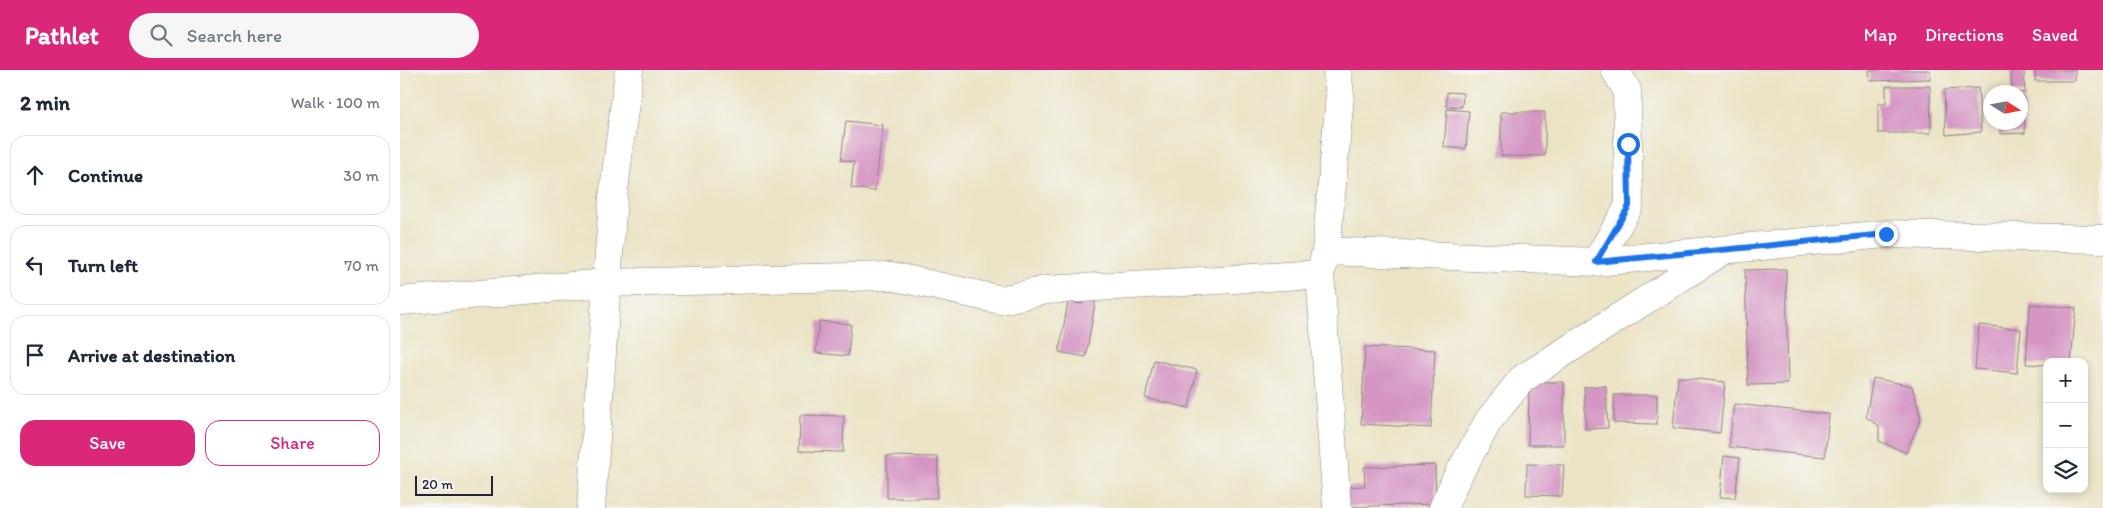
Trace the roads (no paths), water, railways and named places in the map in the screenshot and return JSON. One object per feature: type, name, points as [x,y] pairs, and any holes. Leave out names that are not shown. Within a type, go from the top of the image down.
[{"type":"street","points":[[591,508],[613,198],[630,70]]},
{"type":"street","points":[[1337,70],[1340,95],[1323,262],[1337,508]]},
{"type":"street","points":[[1596,262],[1629,206],[1627,90],[1615,70]]},
{"type":"street","points":[[400,301],[606,283],[891,276],[1000,300],[1046,290],[1323,262],[1596,262],[1886,234],[2103,240]]},
{"type":"street","points":[[1443,508],[1456,479],[1489,420],[1522,378],[1726,249]]}]
